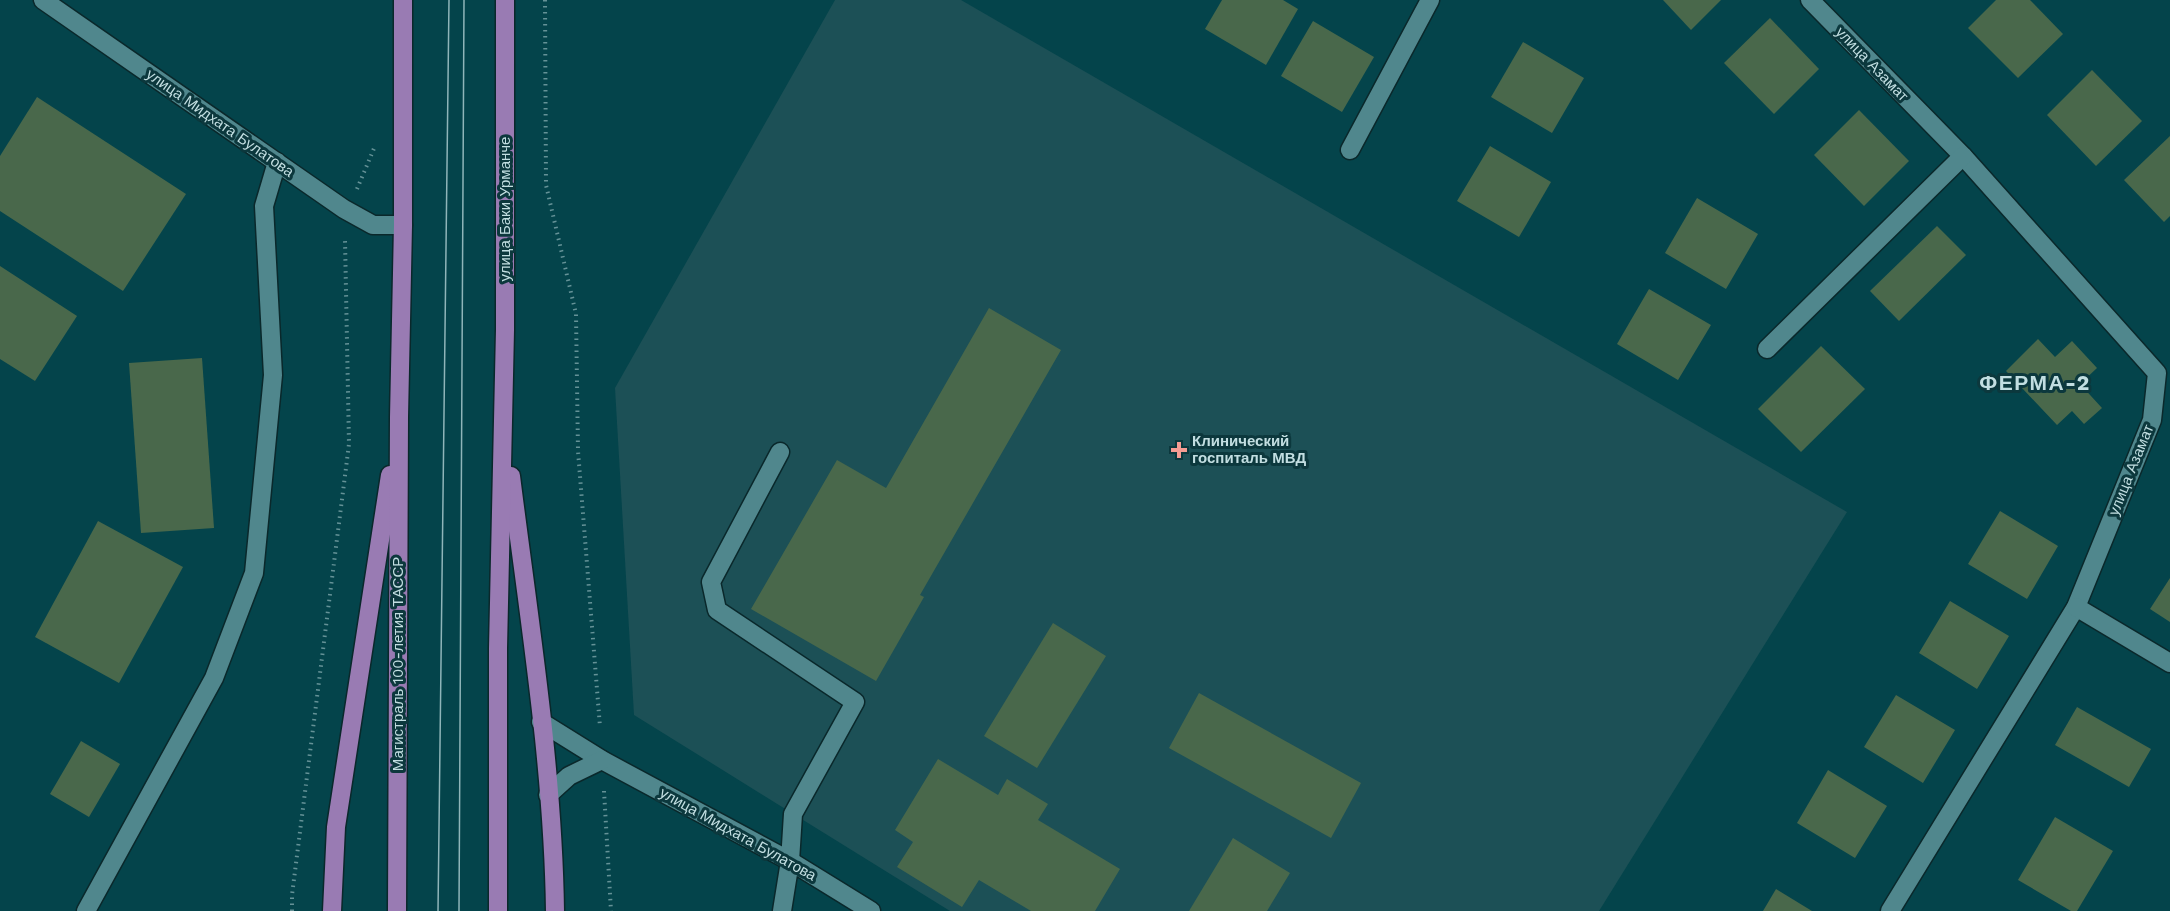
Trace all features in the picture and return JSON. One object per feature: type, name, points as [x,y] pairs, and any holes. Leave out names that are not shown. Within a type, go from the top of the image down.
[{"type":"main road","points":[[332,911],[336,827],[399,417],[404,225],[403,0]]},
{"type":"main road","name":"улица Баки Урманче","points":[[504,418],[505,0]]},
{"type":"main road","name":"Магистраль 100-летия ТАССР","points":[[397,911],[399,417]]},
{"type":"main road","points":[[504,418],[541,722],[554,857],[555,911]]},
{"type":"main road","points":[[498,911],[498,648],[504,418]]},
{"type":"street","name":"улица Мидхата Булатова","points":[[43,0],[344,209],[373,225],[404,225]]},
{"type":"street","points":[[1350,150],[1430,0]]},
{"type":"street","name":"улица Азамат","points":[[1810,0],[1963,156],[2163,373],[2152,420],[2076,607],[1890,911]]},
{"type":"street","points":[[1767,349],[1963,156]]},
{"type":"street","points":[[86,911],[214,678],[254,573],[273,375],[264,206],[277,162]]},
{"type":"street","points":[[780,452],[711,582],[717,610],[855,702],[794,814],[790,861],[782,911]]},
{"type":"street","points":[[2076,607],[2170,663]]},
{"type":"street","name":"улица Мидхата Булатова","points":[[541,722],[602,760],[790,861],[872,911]]},
{"type":"street","points":[[548,795],[569,776],[602,760]]},
{"type":"path","points":[[545,0],[546,185],[576,314],[578,451],[602,760],[611,911]]},
{"type":"path","points":[[292,911],[292,895],[349,444],[344,209],[362,182],[378,139]]},
{"type":"shaded area","name":"Клинический госпиталь МВД","points":[[835,0],[961,0],[1847,512],[1599,911],[950,911],[634,715],[615,388]]},
{"type":"building","points":[[1222,0],[1283,0],[1298,9],[1266,65],[1205,29]]},
{"type":"building","points":[[1663,0],[1721,0],[1691,30]]},
{"type":"building","points":[[1996,0],[2030,0],[2063,34],[2018,78],[1968,28]]},
{"type":"building","points":[[1770,18],[1819,69],[1774,114],[1724,63]]},
{"type":"building","points":[[1313,21],[1374,57],[1342,112],[1281,76]]},
{"type":"building","points":[[1523,42],[1584,78],[1552,133],[1491,97]]},
{"type":"building","points":[[2092,70],[2142,121],[2096,166],[2047,115]]},
{"type":"building","points":[[37,97],[186,194],[123,291],[0,211],[0,156]]},
{"type":"building","points":[[1859,110],[1909,161],[1864,206],[1814,155]]},
{"type":"building","points":[[2170,136],[2170,216],[2164,222],[2124,180]]},
{"type":"building","points":[[1490,146],[1551,182],[1519,237],[1457,201]]},
{"type":"building","points":[[1697,198],[1758,234],[1726,289],[1665,253]]},
{"type":"building","points":[[1937,226],[1966,255],[1899,321],[1870,291]]},
{"type":"building","points":[[0,266],[77,316],[35,381],[0,359]]},
{"type":"building","points":[[1649,289],[1711,325],[1678,380],[1617,344]]},
{"type":"building","points":[[989,308],[1061,350],[920,595],[924,597],[876,681],[751,609],[837,460],[886,488]]},
{"type":"building","points":[[2038,339],[2055,357],[2072,341],[2097,368],[2080,384],[2102,408],[2084,424],[2072,411],[2057,425],[2006,371]]},
{"type":"building","points":[[1821,346],[1865,389],[1801,452],[1758,409]]},
{"type":"building","points":[[202,358],[214,528],[141,533],[129,363]]},
{"type":"building","points":[[2000,511],[2058,546],[2027,599],[1968,564]]},
{"type":"building","points":[[98,521],[183,567],[119,683],[35,637]]},
{"type":"building","points":[[2170,578],[2170,622],[2150,609]]},
{"type":"building","points":[[1950,601],[2009,636],[1977,689],[1919,653]]},
{"type":"building","points":[[1053,623],[1106,656],[1037,768],[984,736]]},
{"type":"building","points":[[1199,693],[1361,783],[1331,838],[1169,748]]},
{"type":"building","points":[[1896,695],[1955,730],[1923,783],[1864,747]]},
{"type":"building","points":[[2077,707],[2151,749],[2129,787],[2055,745]]},
{"type":"building","points":[[81,741],[120,764],[89,817],[50,794]]},
{"type":"building","points":[[938,759],[998,795],[1007,779],[1048,804],[1038,820],[1120,869],[1095,911],[1031,911],[979,880],[962,907],[897,867],[913,842],[895,830]]},
{"type":"building","points":[[1828,770],[1887,806],[1855,858],[1797,823]]},
{"type":"building","points":[[2055,817],[2113,851],[2077,911],[2071,911],[2018,880]]},
{"type":"building","points":[[1233,838],[1290,873],[1267,911],[1189,911]]},
{"type":"building","points":[[1776,889],[1812,911],[1763,911]]},
{"type":"tram line","points":[[438,911],[449,0]]},
{"type":"tram line","points":[[459,911],[464,0]]},
{"type":"place","name":"Клинический госпиталь МВД","points":[[1179,450]]},
{"type":"district","name":"ФЕРМА-2","points":[[2035,383]]}]
